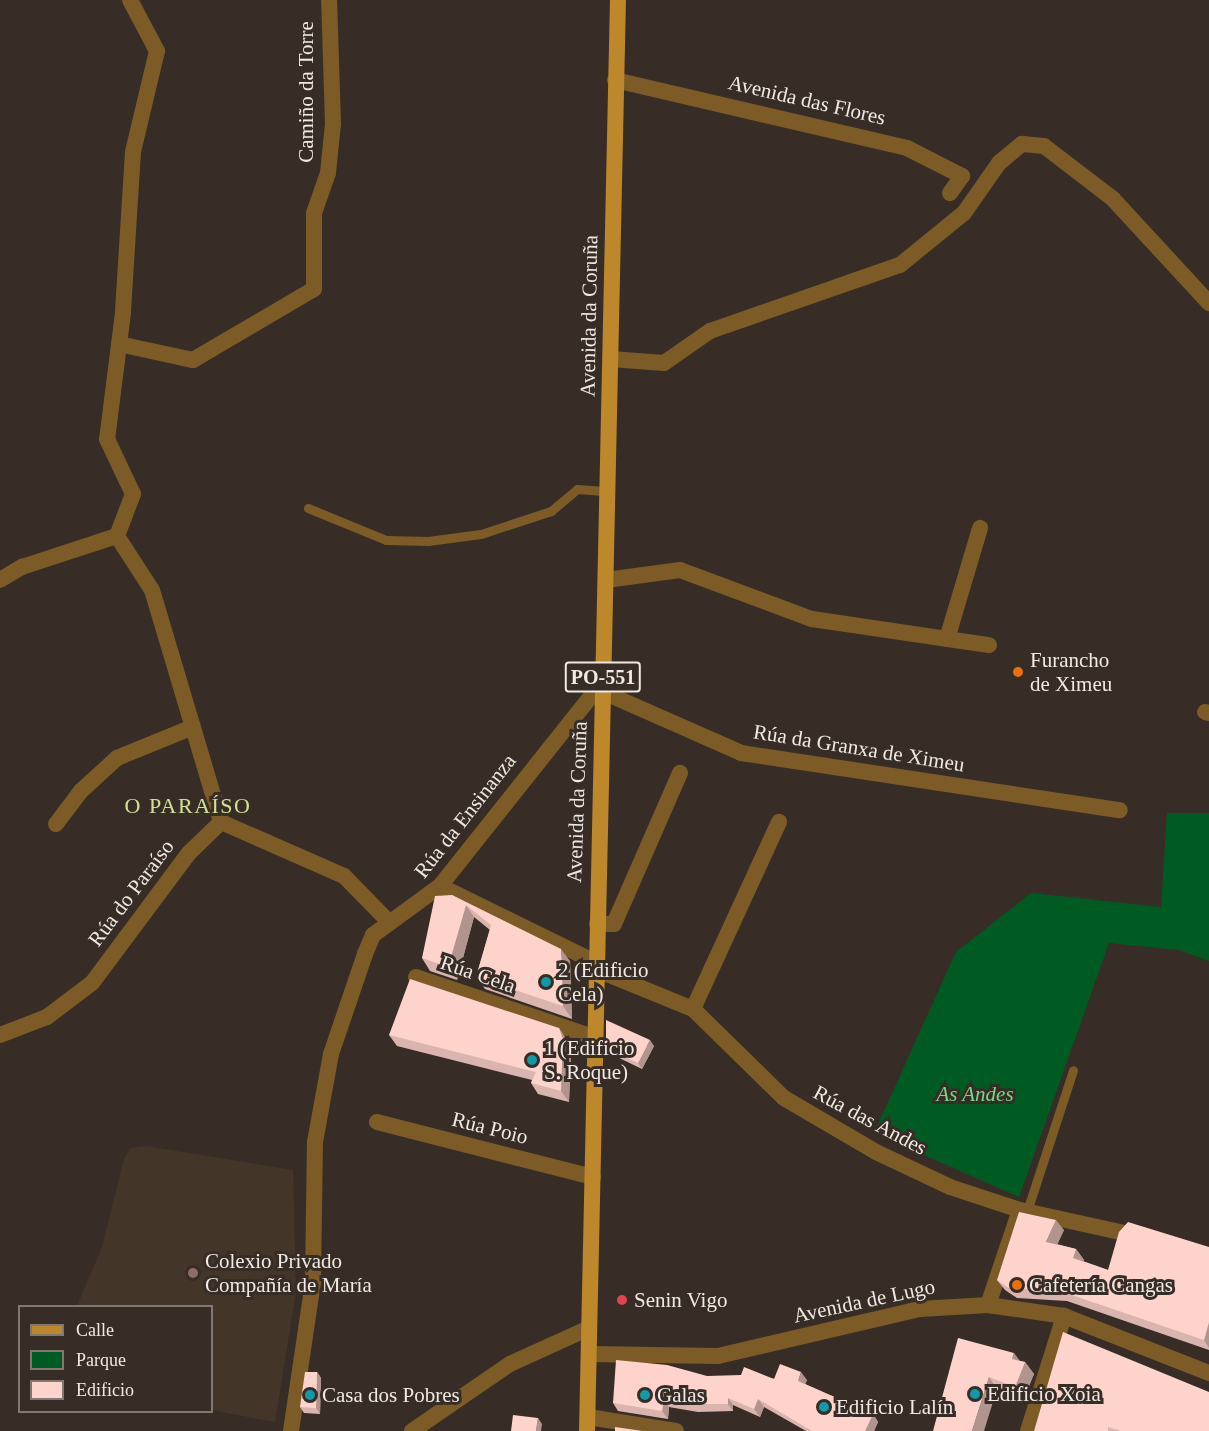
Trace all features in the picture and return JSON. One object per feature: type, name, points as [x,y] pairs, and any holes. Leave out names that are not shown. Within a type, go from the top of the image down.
[{"type":"main road","name":"Avenida da Coruña","points":[[589,1353],[595,966],[606,580],[618,0]]},
{"type":"main road","name":"PO-551","points":[[588,1424],[589,1353]]},
{"type":"street","points":[[117,536],[133,494],[107,439],[119,344],[132,152],[157,51],[130,0]]},
{"type":"street","name":"Camiño da Torre","points":[[119,344],[193,360],[314,289],[314,213],[328,173],[333,124],[329,0]]},
{"type":"street","name":"Avenida das Flores","points":[[615,80],[907,148],[962,176],[950,193]]},
{"type":"street","points":[[611,359],[664,363],[710,331],[900,265],[964,213],[999,164],[1022,144],[1044,146],[1113,199],[1206,291]]},
{"type":"street","points":[[947,639],[980,528]]},
{"type":"street","points":[[0,580],[22,567],[117,536]]},
{"type":"street","points":[[117,536],[152,590],[221,822],[344,876],[388,922]]},
{"type":"street","points":[[606,580],[680,570],[812,619],[989,645]]},
{"type":"street","name":"Rúa da Granxa de Ximeu","points":[[603,687],[741,753],[1120,810]]},
{"type":"street","name":"Rúa da Ensinanza","points":[[291,1431],[313,1282],[315,1142],[331,1054],[369,945],[388,922],[441,886],[603,687]]},
{"type":"street","points":[[56,824],[81,791],[117,758],[193,727]]},
{"type":"street","points":[[597,924],[615,924],[680,773]]},
{"type":"street","name":"Rúa do Paraíso","points":[[0,1035],[47,1017],[92,983],[189,853],[221,822]]},
{"type":"street","points":[[693,1009],[779,822]]},
{"type":"street","name":"Rúa das Andes","points":[[441,886],[595,966],[693,1009],[784,1098],[828,1128],[950,1186],[1023,1210],[1125,1233]]},
{"type":"street","name":"Rúa Cela","points":[[416,977],[594,1037]]},
{"type":"street","name":"Rúa Poio","points":[[377,1122],[593,1177]]},
{"type":"street","points":[[988,1305],[1023,1210]]},
{"type":"street","name":"Avenida de Lugo","points":[[589,1353],[717,1356],[887,1316],[988,1305],[1064,1316],[1209,1373]]},
{"type":"street","points":[[1028,1431],[1064,1316]]},
{"type":"street","points":[[412,1431],[510,1364],[590,1328]]},
{"type":"street","points":[[588,1424],[676,1431]]},
{"type":"lane","points":[[309,508],[386,540],[428,542],[480,534],[551,510],[577,489],[608,490]]},
{"type":"lane","points":[[1023,1210],[1073,1070]]},
{"type":"shaded area","name":"Colexio Privado Compañía de María","points":[[146,1146],[293,1170],[296,1292],[275,1422],[213,1410],[213,1305],[77,1305],[102,1247],[124,1159],[130,1148]]},
{"type":"green space","name":"As Andes","points":[[1167,813],[1209,813],[1209,961],[1179,950],[1109,943],[1019,1197],[874,1133],[956,952],[1031,893],[1161,907]]},
{"type":"building","points":[[452,895],[561,949],[563,1006],[476,977],[491,925],[466,905],[448,967],[422,958],[435,896]]},
{"type":"building","points":[[410,979],[559,1028],[563,1039],[561,1091],[531,1083],[536,1072],[389,1035]]},
{"type":"building","points":[[606,1020],[650,1040],[638,1063],[606,1048]]},
{"type":"building","points":[[1019,1212],[1056,1220],[1046,1242],[1076,1249],[1073,1258],[1108,1270],[1119,1232],[1128,1222],[1209,1247],[1209,1322],[1204,1340],[1060,1291],[1009,1288],[997,1280]]},
{"type":"building","points":[[1063,1332],[1209,1392],[1209,1431],[1121,1431],[1108,1427],[1108,1431],[1034,1431]]},
{"type":"building","name":"Edificio Xoia","points":[[958,1338],[1014,1353],[1012,1359],[1025,1362],[1015,1387],[989,1377],[972,1431],[933,1431]]},
{"type":"building","points":[[616,1360],[667,1365],[707,1376],[741,1375],[744,1367],[774,1379],[780,1364],[801,1372],[798,1381],[873,1414],[865,1431],[812,1431],[758,1399],[754,1409],[728,1398],[728,1404],[692,1404],[664,1399],[662,1411],[613,1403]]},
{"type":"building","points":[[305,1372],[317,1372],[316,1408],[300,1407]]},
{"type":"building","points":[[513,1415],[538,1418],[536,1431],[511,1431]]},
{"type":"building","points":[[615,1427],[643,1431],[615,1431]]},
{"type":"place","name":"Furancho de Ximeu","points":[[1018,672]]},
{"type":"place","name":"2 (Edificio Cela)","points":[[546,982]]},
{"type":"place","name":"1 (Edificio S. Roque)","points":[[532,1060]]},
{"type":"place","name":"Colexio Privado Compañía de María","points":[[193,1273]]},
{"type":"place","name":"Cafetería Cangas","points":[[1017,1285]]},
{"type":"place","name":"Senin Vigo","points":[[622,1300]]},
{"type":"place","name":"Edificio Xoia","points":[[975,1394]]},
{"type":"place","name":"Casa dos Pobres","points":[[310,1395]]},
{"type":"place","name":"Galas","points":[[645,1395]]},
{"type":"place","name":"Edificio Lalín","points":[[824,1407]]},
{"type":"district","name":"O PARAÍSO","points":[[188,806]]}]
